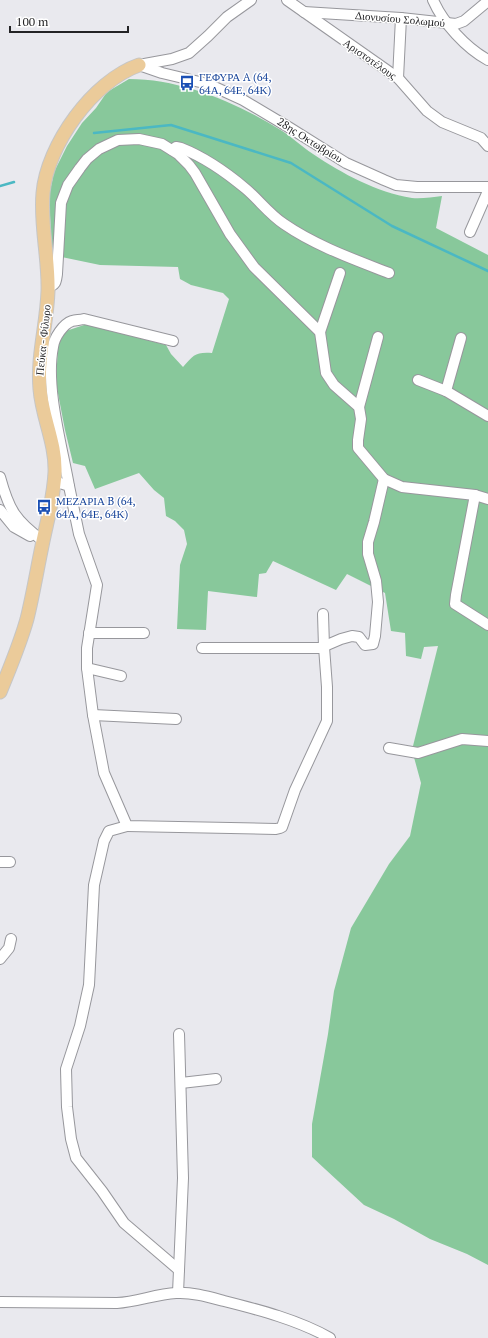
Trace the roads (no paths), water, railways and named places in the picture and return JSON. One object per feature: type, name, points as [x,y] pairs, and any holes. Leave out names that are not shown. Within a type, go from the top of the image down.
[{"type":"main road","name":"Πεύκα - Φίλυρο","points":[[0,692],[26,619],[52,498],[54,481],[52,445],[46,414],[42,407],[39,380],[48,286],[43,198],[44,184],[49,164],[63,136],[92,97],[113,78],[139,65]]},
{"type":"street","points":[[139,65],[172,59],[188,53],[227,17],[234,5],[251,0]]},
{"type":"street","name":"Αριστοτέλους","points":[[287,0],[398,78],[427,111],[442,122],[486,139]]},
{"type":"street","points":[[301,0],[304,12]]},
{"type":"street","points":[[433,0],[446,24],[474,52],[488,60]]},
{"type":"street","name":"Διονυσίου Σολωμού","points":[[304,12],[401,18],[456,24],[464,21],[488,1]]},
{"type":"street","points":[[398,78],[401,18]]},
{"type":"street","name":"28ης Οκτωβρίου","points":[[139,65],[162,73],[208,84],[243,100],[346,163],[396,185],[417,187],[488,187]]},
{"type":"street","points":[[48,286],[55,284],[57,274],[60,213],[62,199],[68,185],[87,159],[105,146],[118,140],[146,140],[162,144],[172,150],[189,165],[230,234],[254,267],[320,332]]},
{"type":"street","points":[[172,150],[181,148],[217,168],[245,188],[273,216],[305,237],[347,257],[389,272]]},
{"type":"street","points":[[470,232],[488,191]]},
{"type":"street","points":[[340,274],[320,332],[326,373],[334,385],[359,407]]},
{"type":"street","points":[[127,826],[104,773],[93,715],[87,668],[89,633],[97,585],[79,534],[69,486],[52,389],[53,346],[64,326],[71,321],[84,319],[173,341]]},
{"type":"street","points":[[378,337],[359,407],[361,419],[358,448],[384,479],[402,487],[475,495],[488,499]]},
{"type":"street","points":[[446,390],[461,338]]},
{"type":"street","points":[[418,380],[446,390],[488,416]]},
{"type":"street","points":[[0,477],[7,499],[14,514],[26,528],[43,541]]},
{"type":"street","points":[[202,648],[324,647],[341,639],[352,636],[358,637],[365,645],[372,645],[374,642],[378,602],[376,581],[368,554],[368,542],[384,479]]},
{"type":"street","points":[[54,481],[69,486]]},
{"type":"street","points":[[475,495],[455,604],[488,625]]},
{"type":"street","points":[[0,510],[14,527],[25,534],[43,541]]},
{"type":"street","points":[[179,1270],[124,1223],[99,1187],[76,1158],[71,1139],[67,1108],[66,1069],[80,1026],[89,985],[94,885],[104,841],[109,831],[127,826],[280,828],[283,824],[294,790],[327,721],[327,687],[323,614]]},
{"type":"street","points":[[89,633],[144,633]]},
{"type":"street","points":[[87,668],[121,676]]},
{"type":"street","points":[[93,715],[176,719]]},
{"type":"street","points":[[389,748],[418,753],[462,739],[488,741]]},
{"type":"street","points":[[0,959],[9,948],[11,939]]},
{"type":"street","points":[[178,1293],[183,1178],[179,1034]]},
{"type":"street","points":[[181,1083],[216,1079]]},
{"type":"street","points":[[0,1302],[116,1303],[178,1293],[200,1295],[264,1312],[307,1327],[330,1338]]},
{"type":"waterway","points":[[94,133],[171,125],[291,163],[392,226],[488,271]]},
{"type":"waterway","points":[[0,186],[14,182]]},
{"type":"place","name":"ΓΕΦΥΡΑ A (64, 64Α, 64Ε, 64Κ)","points":[[187,83]]},
{"type":"place","name":"ΜΕΖΑΡΙΑ B (64, 64Α, 64Ε, 64Κ)","points":[[44,507]]}]
